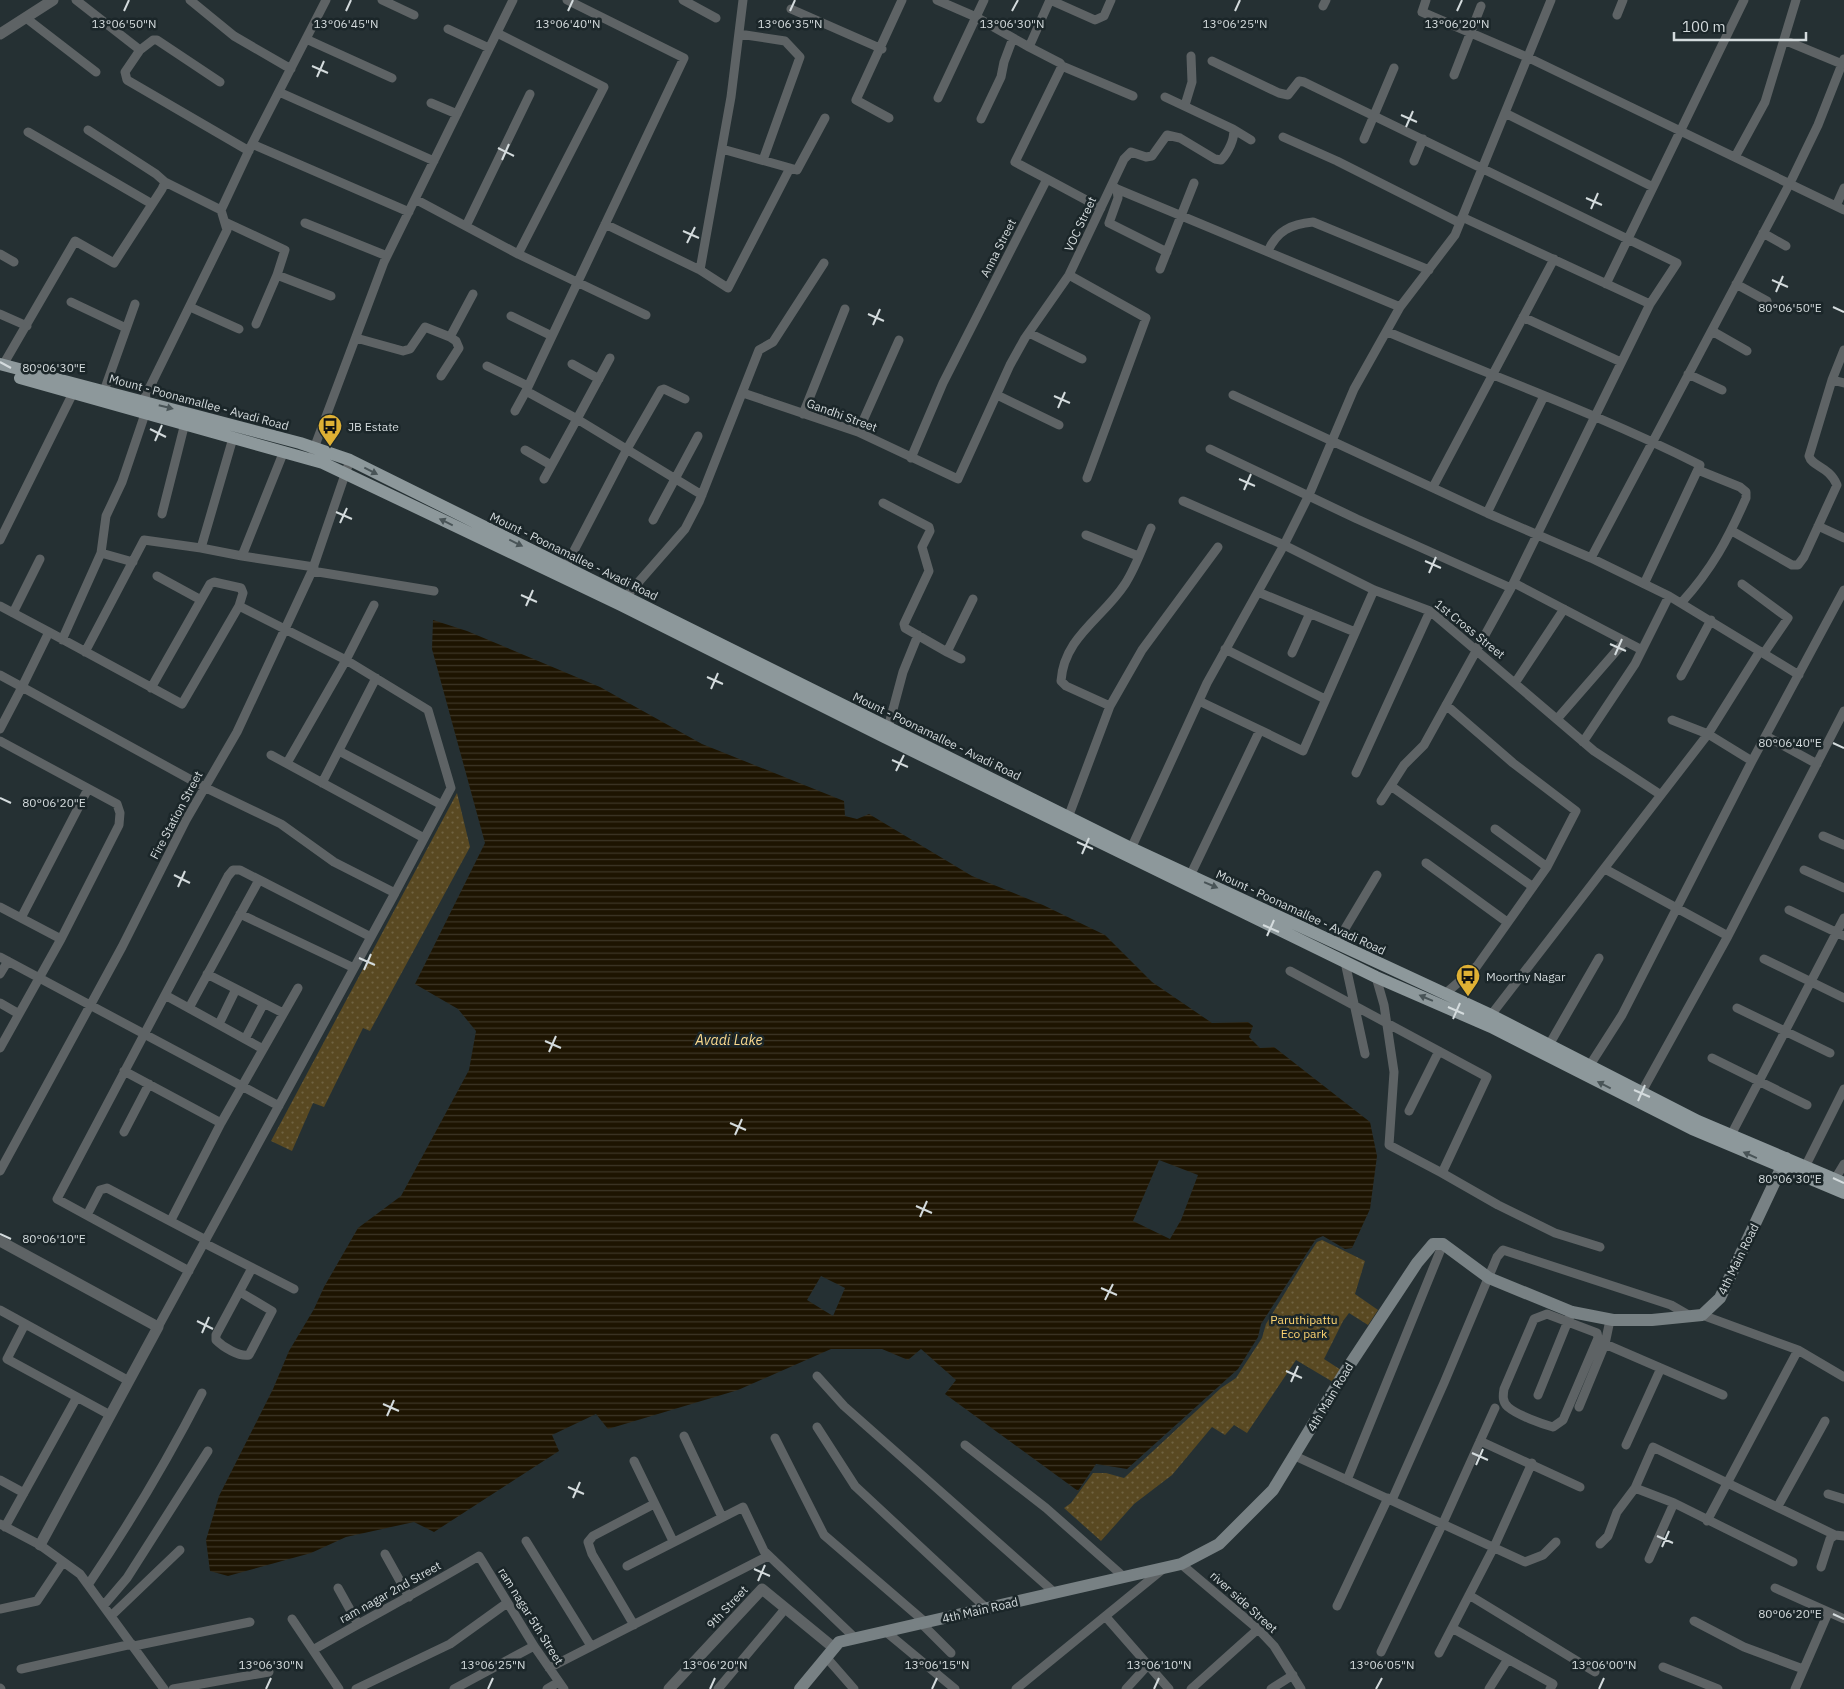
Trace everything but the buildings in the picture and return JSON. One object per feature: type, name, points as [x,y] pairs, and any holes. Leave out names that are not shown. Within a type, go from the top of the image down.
[{"type":"main road","name":"Mount - Poonamallee - Avadi Road","points":[[1,367],[104,391],[185,424],[233,438],[284,451],[313,453],[345,474],[622,601],[1069,815],[1129,852],[1190,876],[1337,942],[1491,1015],[1590,1066],[1692,1129],[1783,1163],[1805,1167],[1839,1181]]},
{"type":"main road","name":"Mount - Poonamallee - Avadi Road","points":[[1,367],[73,393],[144,408],[313,453],[350,460],[565,568],[622,601],[1129,852],[1376,977],[1491,1027],[1640,1097],[1731,1135],[1844,1193]]},
{"type":"main road","name":"4th Main Road","points":[[1696,1316],[1720,1298],[1783,1163]]},
{"type":"main road","name":"4th Main Road","points":[[800,1689],[839,1642],[1181,1564],[1219,1544],[1273,1490],[1343,1375],[1417,1263],[1433,1244],[1443,1244]]},
{"type":"main road","points":[[1443,1244],[1488,1278],[1570,1316],[1610,1320],[1652,1320],[1696,1316]]},
{"type":"street","points":[[0,34],[53,0]]},
{"type":"street","points":[[76,0],[140,50]]},
{"type":"street","points":[[190,0],[234,36],[291,68]]},
{"type":"street","points":[[62,640],[101,553],[106,516],[122,482],[144,408],[227,230],[221,210],[326,0]]},
{"type":"street","points":[[382,0],[414,15]]},
{"type":"street","points":[[313,453],[387,256],[513,0]]},
{"type":"street","points":[[515,411],[684,58],[567,0]]},
{"type":"street","points":[[683,0],[716,18]]},
{"type":"street","points":[[700,270],[722,149],[743,0]]},
{"type":"street","points":[[889,118],[856,100],[882,49],[902,0]]},
{"type":"street","points":[[937,0],[976,17],[1060,63],[1062,66],[1133,96]]},
{"type":"street","points":[[938,98],[984,0]]},
{"type":"street","points":[[1029,47],[1050,0],[1095,20],[1104,16],[1112,0]]},
{"type":"street","points":[[1426,0],[1422,12],[1471,31],[1840,208],[1844,188]]},
{"type":"street","points":[[1129,852],[1225,649],[1284,545],[1309,495],[1354,390],[1388,332],[1400,307],[1455,235],[1551,0]]},
{"type":"street","points":[[1617,14],[1623,0]]},
{"type":"street","points":[[1606,284],[1744,0]]},
{"type":"street","points":[[1735,157],[1765,102],[1796,0]]},
{"type":"street","points":[[1454,75],[1481,6]]},
{"type":"street","points":[[791,9],[882,49]]},
{"type":"street","points":[[26,18],[96,72]]},
{"type":"street","points":[[448,29],[489,48]]},
{"type":"street","points":[[497,33],[604,87],[518,254]]},
{"type":"street","points":[[739,34],[785,41],[800,57],[763,160]]},
{"type":"street","points":[[981,119],[1001,77],[1004,62],[1013,38]]},
{"type":"street","points":[[306,39],[392,78]]},
{"type":"street","points":[[220,82],[157,40],[153,40],[140,50],[125,72],[127,80],[251,148],[409,212]]},
{"type":"street","points":[[1591,558],[1790,183],[1818,125],[1843,62],[1784,40]]},
{"type":"street","points":[[1185,105],[1192,82],[1191,56]]},
{"type":"street","points":[[1212,61],[1279,93],[1288,94],[1299,81],[1304,82],[1677,263],[1650,304],[1513,586],[1424,745],[1404,765],[1382,801]]},
{"type":"street","points":[[1062,66],[1015,162],[1101,208]]},
{"type":"street","points":[[1364,139],[1394,68]]},
{"type":"street","points":[[279,92],[434,161]]},
{"type":"street","points":[[466,226],[530,94]]},
{"type":"street","points":[[1165,96],[1234,129],[1251,140]]},
{"type":"street","points":[[431,103],[457,114]]},
{"type":"street","points":[[1505,113],[1653,187]]},
{"type":"street","points":[[722,149],[797,170],[826,118]]},
{"type":"street","name":"VOC Street","points":[[958,480],[997,395],[1028,334],[1069,275],[1101,208],[1115,187],[1124,159],[1131,152],[1146,157],[1152,156],[1167,135],[1180,138],[1215,159],[1221,160],[1225,156],[1235,134],[1234,129]]},
{"type":"street","points":[[88,130],[156,174],[165,182],[221,210]]},
{"type":"street","points":[[28,132],[152,204]]},
{"type":"street","points":[[1283,136],[1461,220],[1554,259],[1650,304]]},
{"type":"street","points":[[1414,161],[1423,139]]},
{"type":"street","points":[[605,224],[700,270],[728,288],[790,168]]},
{"type":"street","name":"Anna Street","points":[[911,458],[943,382],[1047,179]]},
{"type":"street","points":[[1,367],[8,352],[27,326],[75,242],[114,263],[165,182]]},
{"type":"street","points":[[1160,269],[1194,183]]},
{"type":"street","points":[[1115,187],[1400,307]]},
{"type":"street","points":[[1115,187],[1118,198],[1109,223],[1167,252]]},
{"type":"street","points":[[415,199],[518,254],[646,315]]},
{"type":"street","points":[[224,222],[284,248],[286,252],[256,324]]},
{"type":"street","points":[[1268,251],[1278,234],[1293,225],[1313,222],[1429,270]]},
{"type":"street","points":[[305,224],[387,256]]},
{"type":"street","points":[[1763,234],[1786,246]]},
{"type":"street","points":[[0,254],[14,262]]},
{"type":"street","points":[[1433,487],[1554,259]]},
{"type":"street","points":[[622,601],[685,529],[702,495],[759,350],[774,342],[824,263]]},
{"type":"street","points":[[277,275],[331,296]]},
{"type":"street","points":[[1069,275],[1146,318],[1087,478]]},
{"type":"street","points":[[1736,284],[1767,301]]},
{"type":"street","points":[[450,337],[473,294]]},
{"type":"street","points":[[71,302],[126,328]]},
{"type":"street","points":[[104,391],[135,304]]},
{"type":"street","points":[[190,307],[239,329]]},
{"type":"street","points":[[803,414],[845,309]]},
{"type":"street","points":[[0,314],[27,326]]},
{"type":"street","points":[[511,316],[552,336]]},
{"type":"street","points":[[1523,317],[1621,362]]},
{"type":"street","points":[[356,338],[403,351],[410,349],[425,327],[450,337],[456,341],[458,348],[441,376]]},
{"type":"street","points":[[1712,330],[1747,351]]},
{"type":"street","points":[[1388,332],[1492,376],[1595,416],[1653,441],[1700,465],[1644,584]]},
{"type":"street","points":[[1028,334],[1082,359]]},
{"type":"street","points":[[858,432],[899,340]]},
{"type":"street","points":[[1732,531],[1792,566],[1798,565],[1804,557],[1837,485],[1832,474],[1812,463],[1808,456],[1832,380],[1844,350]]},
{"type":"street","points":[[544,479],[610,358]]},
{"type":"street","points":[[572,364],[599,379]]},
{"type":"street","points":[[487,366],[527,388],[702,495]]},
{"type":"street","points":[[1688,374],[1722,390]]},
{"type":"street","points":[[1832,380],[1844,383]]},
{"type":"street","points":[[565,568],[626,449],[662,389],[685,399]]},
{"type":"street","points":[[0,540],[73,393]]},
{"type":"street","name":"Gandhi Street","points":[[743,393],[858,432],[958,480]]},
{"type":"street","points":[[1233,394],[1591,558],[1682,602],[1799,675]]},
{"type":"street","points":[[997,395],[1060,425]]},
{"type":"street","points":[[1487,512],[1544,396]]},
{"type":"street","points":[[162,514],[185,424]]},
{"type":"street","points":[[653,520],[698,436]]},
{"type":"street","points":[[201,548],[233,438]]},
{"type":"street","points":[[1210,449],[1357,519],[1564,609],[1642,650]]},
{"type":"street","points":[[525,450],[551,465]]},
{"type":"street","points":[[242,556],[284,451]]},
{"type":"street","name":"Fire Station Street","points":[[0,1171],[90,1006],[204,787],[237,732],[313,569],[350,460]]},
{"type":"street","points":[[1682,602],[1705,576],[1732,531],[1746,492],[1740,487],[1698,470]]},
{"type":"street","name":"1st Cross Street","points":[[1183,501],[1284,545],[1374,590],[1430,611],[1594,751],[1661,794]]},
{"type":"street","points":[[883,504],[929,527],[930,531],[922,547],[929,571],[904,624],[905,628],[961,659]]},
{"type":"street","points":[[1818,526],[1844,538]]},
{"type":"street","points":[[1110,706],[1066,686],[1061,681],[1062,669],[1072,645],[1124,584],[1151,528]]},
{"type":"street","points":[[1086,535],[1138,556]]},
{"type":"street","points":[[85,652],[144,540],[201,548],[434,591]]},
{"type":"street","points":[[1069,815],[1110,706],[1142,650],[1218,547]]},
{"type":"street","points":[[101,553],[133,562]]},
{"type":"street","points":[[13,613],[40,558]]},
{"type":"street","points":[[157,576],[202,600]]},
{"type":"street","points":[[0,606],[151,688],[184,703],[238,606],[243,593],[241,588],[214,582],[210,584],[151,688]]},
{"type":"street","points":[[1491,1015],[1708,734],[1762,652],[1788,618],[1742,584]]},
{"type":"street","points":[[1199,701],[1303,751],[1374,590]]},
{"type":"street","points":[[1590,1066],[1622,1015],[1752,761],[1844,590]]},
{"type":"street","points":[[1258,592],[1355,632]]},
{"type":"street","points":[[1583,742],[1642,650],[1669,596]]},
{"type":"street","points":[[947,652],[973,599]]},
{"type":"street","points":[[287,764],[346,660],[374,604]]},
{"type":"street","points":[[40,1545],[451,788],[428,710],[346,660],[238,606]]},
{"type":"street","points":[[1515,683],[1564,609]]},
{"type":"street","points":[[1356,773],[1430,611]]},
{"type":"street","points":[[1292,652],[1310,613]]},
{"type":"street","points":[[1681,676],[1711,620]]},
{"type":"street","points":[[0,729],[49,632]]},
{"type":"street","points":[[888,728],[903,672],[918,635]]},
{"type":"street","points":[[1557,719],[1625,641]]},
{"type":"street","points":[[1225,649],[1325,700]]},
{"type":"street","points":[[0,675],[204,787],[281,824],[334,862],[395,892]]},
{"type":"street","points":[[322,783],[376,678]]},
{"type":"street","points":[[1445,994],[1477,966],[1547,867],[1576,811],[1513,763],[1446,705]]},
{"type":"street","points":[[1640,1097],[1728,936],[1843,716]]},
{"type":"street","points":[[1672,720],[1708,734],[1752,761]]},
{"type":"street","points":[[1190,876],[1260,730]]},
{"type":"street","points":[[1766,736],[1817,764]]},
{"type":"street","points":[[0,741],[117,804],[120,813],[119,824],[61,939],[0,1048]]},
{"type":"street","points":[[338,751],[442,805]]},
{"type":"street","points":[[271,755],[424,838]]},
{"type":"street","points":[[1391,786],[1532,887]]},
{"type":"street","points":[[21,918],[88,789]]},
{"type":"street","points":[[1495,829],[1547,867]]},
{"type":"street","points":[[1824,836],[1844,845]]},
{"type":"street","points":[[1426,863],[1507,922]]},
{"type":"street","points":[[1605,869],[1728,936]]},
{"type":"street","points":[[189,1271],[57,1199],[228,876],[233,870],[240,870],[371,937]]},
{"type":"street","points":[[1804,870],[1844,888]]},
{"type":"street","points":[[1337,942],[1377,875]]},
{"type":"street","points":[[189,1008],[259,880]]},
{"type":"street","points":[[0,908],[61,939]]},
{"type":"street","points":[[1789,910],[1840,935]]},
{"type":"street","points":[[240,914],[354,968]]},
{"type":"street","points":[[1731,1135],[1811,982],[1840,935],[1844,918]]},
{"type":"street","points":[[1549,1045],[1599,958]]},
{"type":"street","points":[[0,974],[4,959],[279,1106]]},
{"type":"street","points":[[1764,959],[1844,998]]},
{"type":"street","points":[[1346,962],[1365,1054]]},
{"type":"street","points":[[1290,971],[1487,1077],[1442,1173]]},
{"type":"street","points":[[207,974],[284,1013]]},
{"type":"street","points":[[1376,977],[1394,1072],[1389,1145],[1498,1205],[1555,1233],[1600,1247]]},
{"type":"street","points":[[171,1220],[221,1123],[298,988]]},
{"type":"street","points":[[219,1024],[236,989]]},
{"type":"street","points":[[165,995],[263,1049]]},
{"type":"street","points":[[245,1039],[264,1003]]},
{"type":"street","points":[[0,1004],[19,1014]]},
{"type":"street","points":[[1738,1008],[1830,1053]]},
{"type":"street","points":[[1409,1111],[1439,1051]]},
{"type":"street","points":[[1712,1058],[1807,1105]]},
{"type":"street","points":[[124,1071],[221,1123]]},
{"type":"street","points":[[124,1132],[149,1084]]},
{"type":"street","points":[[1805,1167],[1844,1089]]},
{"type":"street","points":[[1839,1181],[1844,1164]]},
{"type":"street","points":[[87,1215],[100,1190],[107,1188],[171,1220],[252,1268],[294,1289]]},
{"type":"street","points":[[0,1242],[158,1327]]},
{"type":"street","points":[[1347,1480],[1443,1244]]},
{"type":"street","points":[[1337,1606],[1390,1499],[1497,1257],[1506,1249],[1798,1350],[1844,1378]]},
{"type":"street","points":[[240,1292],[272,1311],[249,1355],[244,1356],[216,1340],[216,1335],[252,1268]]},
{"type":"street","points":[[0,1310],[129,1381]]},
{"type":"street","points":[[1548,1314],[1570,1316],[1597,1333],[1598,1338],[1563,1420],[1553,1427],[1544,1425],[1508,1407],[1503,1399],[1504,1388],[1534,1319],[1548,1314]]},
{"type":"street","points":[[1538,1395],[1570,1316]]},
{"type":"street","points":[[1579,1407],[1605,1344],[1610,1320]]},
{"type":"street","points":[[25,1324],[7,1359],[110,1415]]},
{"type":"street","points":[[1605,1344],[1723,1395]]},
{"type":"street","points":[[1707,1521],[1798,1350]]},
{"type":"street","points":[[1626,1445],[1661,1368]]},
{"type":"street","points":[[817,1376],[844,1406],[1055,1592]]},
{"type":"street","points":[[88,1585],[120,1537],[175,1446],[202,1393]]},
{"type":"street","points":[[77,1397],[24,1494],[2,1525],[40,1545],[80,1574],[164,1689]]},
{"type":"street","points":[[1382,1652],[1495,1408]]},
{"type":"street","points":[[1778,1506],[1825,1421]]},
{"type":"street","points":[[817,1427],[855,1486],[986,1608]]},
{"type":"street","points":[[684,1436],[722,1517]]},
{"type":"street","points":[[775,1438],[824,1534],[923,1623],[950,1652]]},
{"type":"street","points":[[1480,1441],[1580,1487]]},
{"type":"street","points":[[965,1445],[1046,1508],[1124,1577]]},
{"type":"street","points":[[1600,1544],[1608,1536],[1617,1512],[1635,1488],[1653,1447],[1839,1536]]},
{"type":"street","points":[[104,1605],[127,1578],[208,1452]]},
{"type":"street","points":[[1295,1456],[1525,1562],[1543,1555],[1556,1542]]},
{"type":"street","points":[[634,1461],[673,1541]]},
{"type":"street","points":[[1439,1653],[1494,1547],[1532,1464]]},
{"type":"street","points":[[0,1480],[24,1494]]},
{"type":"street","points":[[1635,1488],[1674,1503],[1793,1562]]},
{"type":"street","points":[[1828,1494],[1844,1499]]},
{"type":"street","points":[[1649,1559],[1674,1503]]},
{"type":"street","points":[[634,1625],[592,1554],[588,1542],[593,1536],[654,1504]]},
{"type":"street","points":[[628,1566],[673,1541],[743,1507],[768,1556],[855,1638]]},
{"type":"street","points":[[1821,1567],[1830,1539],[1839,1536]]},
{"type":"street","points":[[526,1540],[591,1646]]},
{"type":"street","points":[[111,1616],[180,1550]]},
{"type":"street","points":[[385,1554],[409,1597]]},
{"type":"street","name":"ram nagar 2nd Street","points":[[313,1650],[479,1556]]},
{"type":"street","name":"ram nagar 5th Street","points":[[479,1556],[534,1646],[561,1685]]},
{"type":"street","points":[[549,1668],[768,1556]]},
{"type":"street","points":[[0,1609],[38,1601],[63,1562]]},
{"type":"street","name":"river side Street","points":[[1181,1564],[1258,1629],[1274,1646],[1301,1689]]},
{"type":"street","points":[[1016,1689],[1165,1568]]},
{"type":"street","points":[[338,1588],[358,1624]]},
{"type":"street","points":[[1775,1588],[1844,1619]]},
{"type":"street","name":"9th Street","points":[[668,1689],[762,1589],[786,1609],[830,1653]]},
{"type":"street","points":[[1469,1595],[1595,1672]]},
{"type":"street","points":[[356,1689],[450,1644],[507,1603]]},
{"type":"street","points":[[718,1689],[786,1609]]},
{"type":"street","points":[[1795,1689],[1828,1613]]},
{"type":"street","points":[[1106,1616],[1169,1689]]},
{"type":"street","points":[[292,1619],[339,1689]]},
{"type":"street","points":[[21,1669],[250,1622]]},
{"type":"street","points":[[1694,1622],[1744,1646],[1804,1669]]},
{"type":"street","points":[[1452,1628],[1552,1684],[1550,1689]]},
{"type":"street","points":[[1191,1689],[1258,1629]]},
{"type":"street","points":[[885,1631],[953,1688]]},
{"type":"street","points":[[454,1689],[534,1646]]},
{"type":"street","points":[[830,1653],[854,1689]]},
{"type":"street","points":[[1489,1689],[1508,1659]]},
{"type":"street","points":[[1126,1689],[1148,1665]]},
{"type":"street","points":[[1663,1667],[1718,1689]]},
{"type":"street","points":[[174,1689],[270,1672]]},
{"type":"street","points":[[1271,1689],[1293,1675]]},
{"type":"street","points":[[546,1689],[561,1685]]},
{"type":"green space","points":[[457,793],[470,847],[370,1031],[363,1028],[324,1107],[313,1103],[292,1151],[271,1141]]},
{"type":"green space","name":"Paruthipattu Eco park","points":[[1322,1240],[1365,1261],[1355,1294],[1378,1310],[1368,1325],[1349,1313],[1343,1321],[1324,1359],[1341,1370],[1333,1382],[1296,1360],[1247,1433],[1234,1425],[1225,1435],[1212,1427],[1172,1475],[1134,1504],[1101,1541],[1064,1508],[1071,1503],[1093,1473],[1106,1473],[1124,1478],[1221,1388],[1236,1378],[1262,1338],[1266,1324],[1305,1260],[1317,1242]]},
{"type":"water","name":"Avadi Lake","points":[[433,620],[467,631],[600,687],[702,744],[844,801],[845,816],[857,819],[869,814],[972,876],[1043,905],[1105,935],[1152,982],[1212,1023],[1248,1022],[1253,1026],[1249,1037],[1260,1048],[1274,1047],[1370,1122],[1377,1156],[1370,1209],[1352,1248],[1345,1249],[1323,1236],[1316,1239],[1261,1324],[1258,1337],[1238,1369],[1127,1469],[1096,1464],[1078,1491],[945,1394],[956,1380],[921,1349],[908,1360],[882,1349],[831,1349],[738,1390],[608,1429],[596,1414],[552,1435],[559,1451],[434,1532],[414,1522],[346,1537],[311,1553],[228,1576],[210,1571],[206,1540],[219,1496],[273,1389],[289,1351],[358,1228],[401,1196],[469,1070],[476,1031],[458,1009],[415,984],[485,843],[432,649]],"holes":[[[1159,1160],[1198,1175],[1181,1220],[1170,1239],[1133,1221]],[[821,1276],[845,1288],[833,1316],[807,1300]]]},
{"type":"place","name":"JB Estate","points":[[330,447]]},
{"type":"place","name":"Moorthy Nagar","points":[[1468,997]]}]
